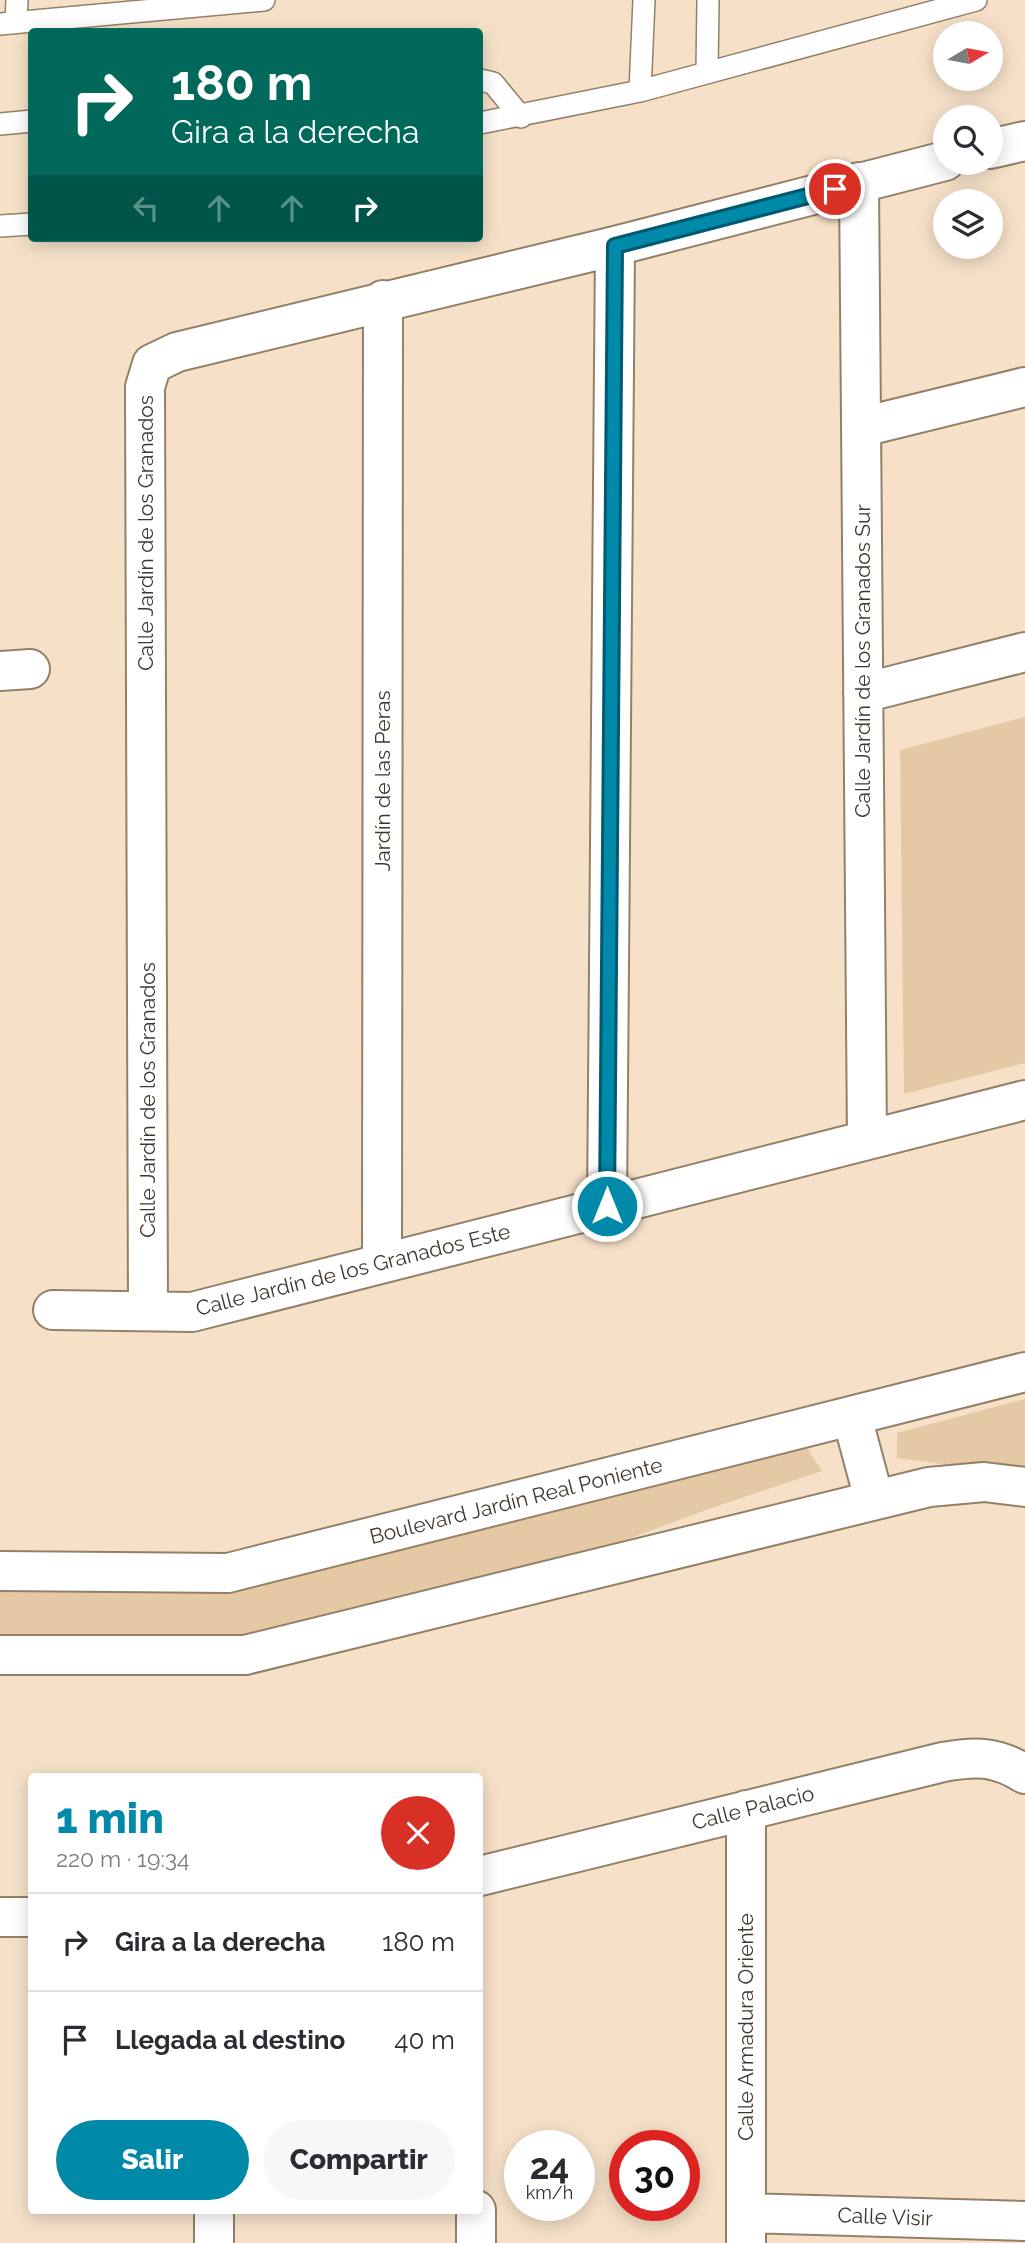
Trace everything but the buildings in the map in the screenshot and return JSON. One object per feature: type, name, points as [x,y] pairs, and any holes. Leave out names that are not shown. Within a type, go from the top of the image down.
[{"type":"street","points":[[1003,146],[1025,141]]},
{"type":"street","name":"Calle Jardín de los Granados","points":[[148,1311],[145,387],[152,364],[177,352],[615,246],[933,164]]},
{"type":"street","name":"Calle Jardín de los Granados Sur","points":[[859,182],[867,1140]]},
{"type":"street","points":[[607,1206],[615,246]]},
{"type":"street","name":"Jardín de las Peras","points":[[382,1263],[383,300]]},
{"type":"street","points":[[862,427],[1025,387]]},
{"type":"street","points":[[863,693],[1025,652]]},
{"type":"street","name":"Calle Jardín de los Granados Este","points":[[54,1310],[192,1312],[1025,1100]]},
{"type":"street","name":"Boulevard Jardín Real Poniente","points":[[0,1571],[228,1573],[1025,1373]]},
{"type":"street","points":[[852,1417],[874,1499]]},
{"type":"street","points":[[0,1655],[245,1655],[929,1487],[970,1483],[1025,1487]]},
{"type":"street","name":"Calle Palacio","points":[[483,1875],[943,1762],[976,1756],[1010,1765],[1025,1774]]},
{"type":"street","name":"Calle Armadura Oriente","points":[[746,1810],[746,2228]]},
{"type":"street","points":[[0,1917],[28,1917]]},
{"type":"street","points":[[214,2214],[214,2243]]},
{"type":"street","points":[[476,2214],[476,2243]]},
{"type":"street","name":"Calle Visir","points":[[746,2228],[1025,2221]]},
{"type":"lane","points":[[17,0],[8,23],[264,0]]},
{"type":"lane","points":[[640,91],[644,0]]},
{"type":"lane","points":[[707,72],[708,0]]},
{"type":"lane","points":[[483,123],[640,91],[976,0]]},
{"type":"lane","points":[[483,81],[493,83],[521,117]]},
{"type":"lane","points":[[0,124],[28,121]]},
{"type":"lane","points":[[0,226],[28,224]]},
{"type":"shaded area","points":[[1025,717],[1025,1063],[904,1094],[900,750]]},
{"type":"shaded area","points":[[1025,1399],[1025,1475],[897,1458],[897,1433]]},
{"type":"shaded area","points":[[804,1444],[822,1471],[599,1550],[246,1637],[0,1635],[0,1590],[239,1588]]},
{"type":"route","points":[[607,1206],[615,246],[835,189]]}]
